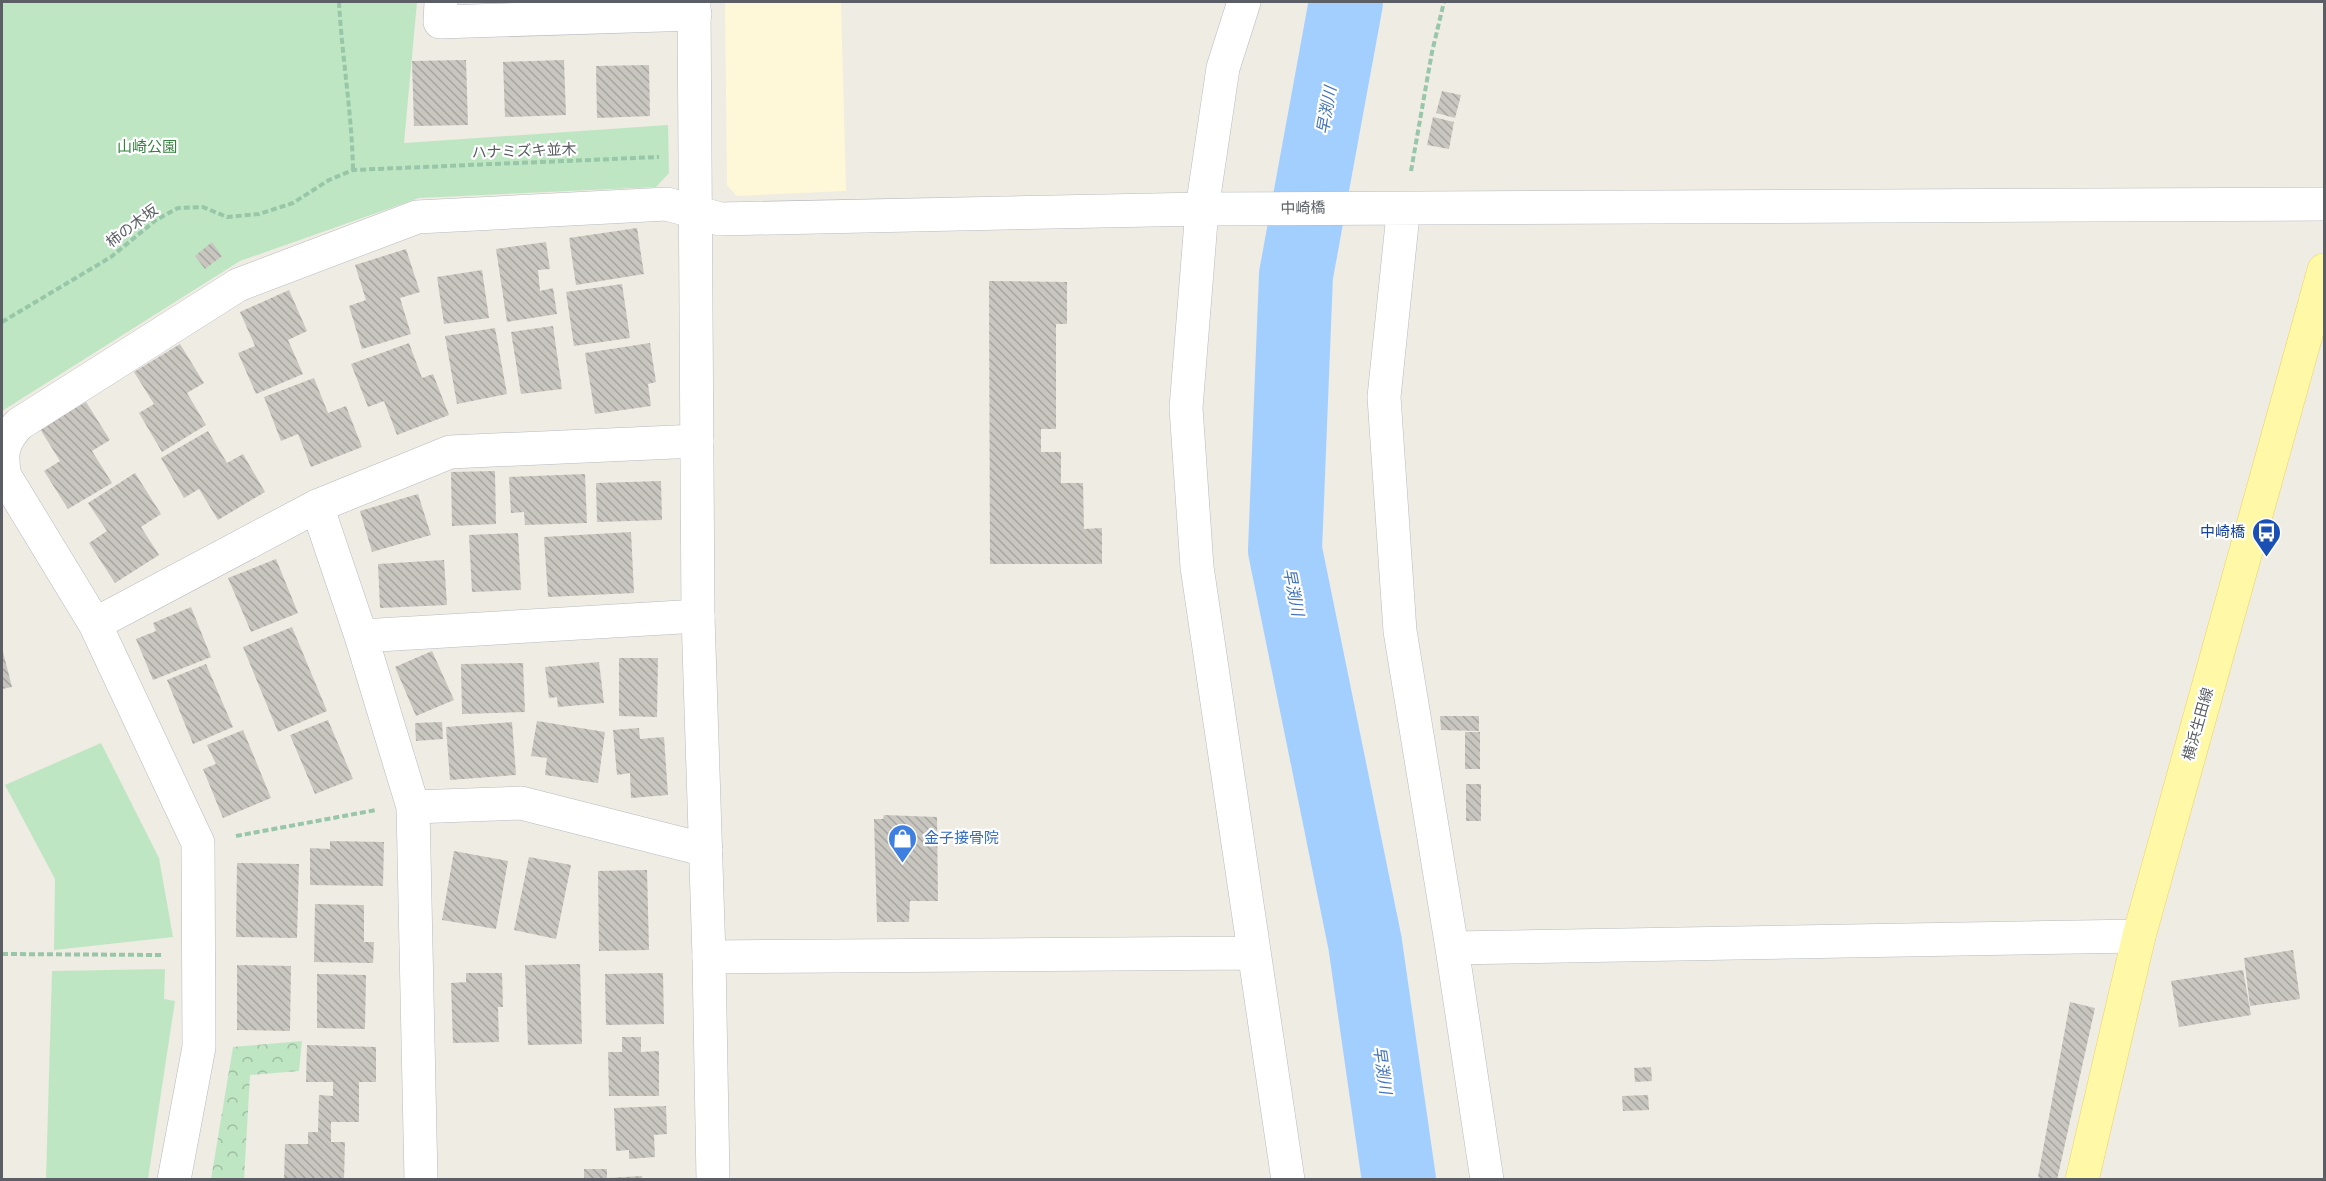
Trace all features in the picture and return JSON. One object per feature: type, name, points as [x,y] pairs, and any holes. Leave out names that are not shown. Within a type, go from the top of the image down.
[{"type":"main road","name":"横浜生田線","points":[[2082,1179],[2139,936],[2325,270]]},
{"type":"street","points":[[441,2],[440,22],[695,8],[698,616],[709,957],[712,1179]]},
{"type":"street","points":[[1244,2],[1223,68],[1202,209],[1185,408],[1197,567],[1288,1179]]},
{"type":"street","name":"中崎橋","points":[[174,1179],[199,1047],[198,843],[96,624],[5,476],[2,460],[3,446],[9,434],[19,424],[238,285],[417,217],[667,204],[720,219],[1202,209],[1403,216],[2325,204]]},
{"type":"street","points":[[1403,216],[1384,397],[1400,631],[1452,948],[1486,1179]]},
{"type":"street","points":[[96,624],[317,506],[450,452],[697,441]]},
{"type":"street","points":[[317,506],[361,636],[413,807],[421,1179]]},
{"type":"street","points":[[361,636],[698,616]]},
{"type":"street","points":[[413,807],[521,803],[706,850]]},
{"type":"street","points":[[1452,948],[2139,936]]},
{"type":"street","points":[[709,957],[1253,953]]},
{"type":"path","points":[[339,2],[353,142],[353,170]]},
{"type":"path","points":[[1411,175],[1432,52],[1444,2]]},
{"type":"path","name":"ハナミズキ並木","points":[[353,170],[696,156]]},
{"type":"path","name":"柿の木坂","points":[[2,322],[111,257],[156,220],[178,208],[203,207],[227,217],[259,213],[293,203],[328,180],[353,170]]},
{"type":"path","points":[[239,835],[366,811]]},
{"type":"path","points":[[2,954],[171,955]]},
{"type":"shaded area","points":[[725,2],[841,2],[846,191],[737,196],[727,185]]},
{"type":"green space","name":"山崎公園","points":[[2,2],[417,2],[404,143],[668,125],[669,173],[656,187],[419,198],[240,261],[2,411]]},
{"type":"green space","points":[[101,743],[159,858],[173,937],[54,950],[55,879],[5,785]]},
{"type":"green space","points":[[165,969],[164,999],[175,1001],[148,1179],[46,1179],[52,971]]},
{"type":"green space","points":[[302,1041],[299,1071],[250,1075],[244,1179],[211,1179],[233,1047]]},
{"type":"building","points":[[466,60],[468,125],[414,126],[412,61]]},
{"type":"building","points":[[564,60],[566,115],[505,117],[503,62]]},
{"type":"building","points":[[649,65],[650,116],[597,118],[596,66]]},
{"type":"building","points":[[1442,91],[1461,95],[1455,118],[1436,113]]},
{"type":"building","points":[[1433,117],[1454,122],[1449,149],[1427,145]]},
{"type":"building","points":[[637,228],[644,274],[576,285],[569,238]]},
{"type":"building","points":[[212,242],[222,256],[205,269],[195,256]]},
{"type":"building","points":[[546,242],[550,269],[538,270],[540,291],[553,288],[557,314],[507,322],[496,249]]},
{"type":"building","points":[[406,249],[420,292],[400,298],[411,334],[362,349],[349,306],[366,300],[355,265]]},
{"type":"building","points":[[482,270],[489,318],[444,324],[437,277]]},
{"type":"building","points":[[989,281],[1067,282],[1067,324],[1056,324],[1056,429],[1041,429],[1041,452],[1061,452],[1061,483],[1083,483],[1084,529],[1102,528],[1102,564],[990,564]]},
{"type":"building","points":[[622,284],[630,338],[574,346],[566,292]]},
{"type":"building","points":[[289,290],[307,331],[288,340],[303,374],[256,394],[238,353],[255,346],[240,312]]},
{"type":"building","points":[[553,326],[562,389],[521,394],[511,332]]},
{"type":"building","points":[[495,328],[507,394],[457,404],[445,336]]},
{"type":"building","points":[[409,343],[422,378],[433,374],[449,415],[397,435],[384,401],[368,407],[351,364]]},
{"type":"building","points":[[650,343],[656,382],[648,384],[651,406],[595,414],[585,353]]},
{"type":"building","points":[[180,344],[204,383],[187,393],[206,425],[162,452],[139,413],[154,404],[134,372]]},
{"type":"building","points":[[314,378],[328,413],[346,406],[362,447],[311,467],[298,434],[281,441],[264,397]]},
{"type":"building","points":[[86,402],[110,440],[92,451],[112,483],[68,509],[44,471],[60,461],[40,429]]},
{"type":"building","points":[[208,431],[227,463],[243,454],[265,492],[218,520],[199,489],[184,498],[161,458]]},
{"type":"building","points":[[495,471],[496,524],[452,526],[451,472]]},
{"type":"building","points":[[135,473],[161,514],[141,527],[159,555],[115,583],[89,543],[107,531],[88,503]]},
{"type":"building","points":[[585,474],[587,523],[525,525],[524,512],[511,513],[509,477]]},
{"type":"building","points":[[661,481],[662,520],[597,522],[596,483]]},
{"type":"building","points":[[418,494],[431,535],[372,552],[360,511]]},
{"type":"building","points":[[631,532],[634,593],[548,597],[544,537]]},
{"type":"building","points":[[518,533],[521,590],[472,592],[469,535]]},
{"type":"building","points":[[276,559],[298,613],[251,632],[228,578]]},
{"type":"building","points":[[444,560],[447,605],[380,608],[378,564]]},
{"type":"building","points":[[191,607],[211,657],[153,680],[136,639],[156,631],[153,623]]},
{"type":"building","points":[[292,627],[327,711],[278,732],[243,647]]},
{"type":"building","points":[[2,648],[12,687],[2,689]]},
{"type":"building","points":[[432,651],[454,700],[416,716],[395,667]]},
{"type":"building","points":[[619,658],[658,658],[657,717],[619,716]]},
{"type":"building","points":[[599,662],[604,703],[558,707],[557,697],[549,698],[545,667]]},
{"type":"building","points":[[523,663],[525,712],[462,714],[461,664]]},
{"type":"building","points":[[206,664],[233,727],[193,744],[167,680]]},
{"type":"building","points":[[1440,716],[1479,716],[1479,731],[1441,730]]},
{"type":"building","points":[[328,720],[353,779],[315,794],[290,735]]},
{"type":"building","points":[[537,721],[605,732],[598,783],[545,775],[547,758],[531,756]]},
{"type":"building","points":[[442,722],[443,739],[416,741],[415,723]]},
{"type":"building","points":[[512,722],[516,775],[450,780],[446,727]]},
{"type":"building","points":[[639,728],[640,739],[664,737],[668,795],[631,798],[630,773],[617,775],[613,730]]},
{"type":"building","points":[[243,730],[271,798],[223,818],[203,769],[216,764],[207,745]]},
{"type":"building","points":[[1465,732],[1480,732],[1480,769],[1465,769]]},
{"type":"building","points":[[1466,784],[1481,784],[1481,821],[1466,821]]},
{"type":"building","points":[[884,815],[937,817],[938,901],[910,901],[909,922],[877,922],[874,819],[883,819]]},
{"type":"building","points":[[330,841],[384,842],[383,886],[310,885],[310,848],[330,849]]},
{"type":"building","points":[[454,851],[508,861],[496,929],[442,920]]},
{"type":"building","points":[[529,857],[571,865],[556,939],[514,930]]},
{"type":"building","points":[[237,863],[299,864],[297,938],[236,937]]},
{"type":"building","points":[[647,870],[649,950],[599,951],[598,871]]},
{"type":"building","points":[[315,904],[364,905],[364,942],[374,942],[373,963],[314,962]]},
{"type":"building","points":[[2293,950],[2300,999],[2250,1006],[2244,958]]},
{"type":"building","points":[[580,964],[582,1044],[528,1045],[525,965]]},
{"type":"building","points":[[237,965],[291,966],[290,1031],[237,1030]]},
{"type":"building","points":[[2243,970],[2251,1015],[2179,1027],[2171,981]]},
{"type":"building","points":[[466,973],[502,973],[503,1007],[498,1007],[499,1042],[453,1043],[451,983],[466,982]]},
{"type":"building","points":[[663,973],[664,1024],[606,1025],[605,974]]},
{"type":"building","points":[[317,974],[366,975],[365,1029],[317,1028]]},
{"type":"building","points":[[2070,1002],[2095,1008],[2057,1180],[2046,1180],[2038,1177]]},
{"type":"building","points":[[622,1037],[641,1037],[641,1052],[659,1051],[659,1096],[609,1096],[608,1052],[622,1052]]},
{"type":"building","points":[[307,1045],[376,1047],[376,1082],[359,1082],[359,1122],[331,1122],[331,1142],[345,1142],[344,1180],[284,1180],[285,1144],[308,1144],[308,1132],[318,1132],[319,1095],[333,1096],[333,1082],[306,1082]]},
{"type":"building","points":[[1651,1067],[1652,1081],[1635,1082],[1634,1068]]},
{"type":"building","points":[[1648,1095],[1649,1110],[1623,1111],[1622,1096]]},
{"type":"building","points":[[666,1106],[667,1134],[654,1135],[655,1157],[629,1159],[629,1150],[616,1151],[614,1108]]},
{"type":"building","points":[[584,1169],[607,1169],[607,1180],[584,1180]]},
{"type":"building","points":[[642,1176],[642,1180],[608,1180],[608,1178]]},
{"type":"waterway","name":"早渕川","points":[[1346,2],[1296,275],[1285,550],[1365,943],[1399,1180]]},
{"type":"place","name":"中崎橋","points":[[2266,558]]},
{"type":"place","name":"金子接骨院","points":[[903,864]]}]
